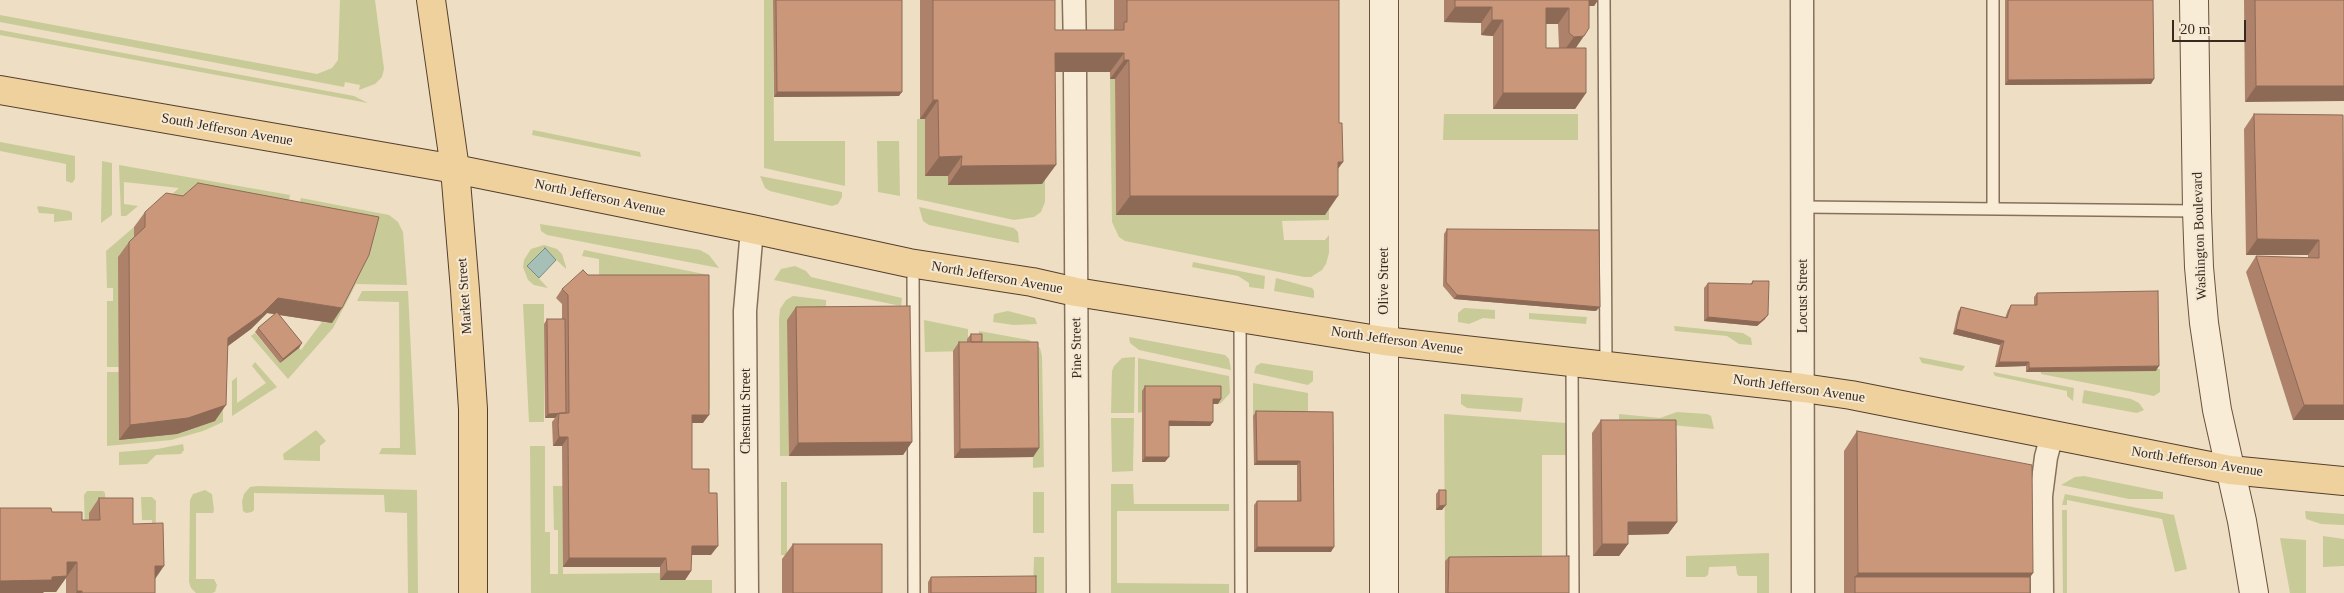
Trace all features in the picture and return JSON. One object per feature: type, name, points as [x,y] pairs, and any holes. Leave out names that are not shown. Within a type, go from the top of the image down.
[{"type":"main road","name":"Market Street","points":[[431,0],[455,169],[473,409],[473,593]]},
{"type":"main road","name":"Olive Street","points":[[1384,0],[1384,593]]},
{"type":"main road","name":"Washington Boulevard","points":[[2194,0],[2197,211],[2204,323],[2217,410],[2254,593]]},
{"type":"main road","name":"South Jefferson Avenue","points":[[0,90],[455,169]]},
{"type":"main road","name":"North Jefferson Avenue","points":[[455,169],[752,229],[913,264],[1032,282],[1076,292],[1384,341],[1851,395],[2230,470],[2344,482]]},
{"type":"street","points":[[1074,0],[1074,50]]},
{"type":"street","name":"Locust Street","points":[[1802,0],[1803,593]]},
{"type":"street","name":"Pine Street","points":[[1075,72],[1078,593]]},
{"type":"street","name":"Chestnut Street","points":[[747,593],[746,311],[752,229]]},
{"type":"street","points":[[2042,593],[2041,496],[2046,457],[2052,435]]},
{"type":"lane","points":[[1604,0],[1606,366]]},
{"type":"lane","points":[[1993,0],[1993,209]]},
{"type":"lane","points":[[1803,207],[2197,211]]},
{"type":"lane","points":[[913,264],[914,593]]},
{"type":"lane","points":[[1240,318],[1241,593]]},
{"type":"lane","points":[[1572,362],[1573,593]]},
{"type":"green space","points":[[340,0],[375,0],[384,69],[382,77],[375,84],[359,90],[360,85],[345,82],[344,87],[0,22],[0,15],[317,74],[332,68],[338,60]]},
{"type":"green space","points":[[764,0],[773,0],[774,141],[845,141],[845,186],[764,168]]},
{"type":"green space","points":[[0,30],[354,96],[368,103],[0,35]]},
{"type":"green space","points":[[1110,79],[1115,79],[1116,215],[1329,181],[1329,220],[1282,221],[1284,240],[1325,240],[1329,235],[1329,253],[1322,270],[1311,277],[1304,277],[1125,241],[1119,237],[1112,222]]},
{"type":"green space","points":[[1444,114],[1578,114],[1578,140],[1443,140]]},
{"type":"green space","points":[[917,119],[925,119],[925,176],[948,176],[948,185],[1045,146],[1045,202],[1041,212],[1034,217],[1014,220],[917,199]]},
{"type":"green space","points":[[533,130],[640,152],[641,157],[532,135]]},
{"type":"green space","points":[[877,141],[899,141],[900,196],[878,192]]},
{"type":"green space","points":[[0,142],[75,156],[75,179],[72,183],[66,181],[66,164],[0,151]]},
{"type":"green space","points":[[102,161],[112,163],[112,215],[101,223]]},
{"type":"green space","points":[[119,165],[290,195],[289,200],[300,202],[301,198],[389,215],[398,222],[403,232],[407,285],[356,284],[333,328],[288,379],[251,336],[255,333],[280,363],[299,348],[301,350],[322,322],[332,323],[155,209],[179,188],[124,182],[124,204],[138,206],[126,216],[121,216]]},
{"type":"green space","points":[[760,176],[842,192],[842,197],[838,204],[832,206],[770,191],[765,188]]},
{"type":"green space","points":[[37,207],[70,211],[72,213],[72,220],[54,222],[54,214],[39,213]]},
{"type":"green space","points":[[919,207],[1014,228],[1018,232],[1019,243],[929,225],[923,221]]},
{"type":"green space","points":[[540,224],[700,250],[709,255],[719,268],[547,235],[541,231]]},
{"type":"green space","points":[[134,227],[135,243],[119,367],[107,367],[107,301],[113,301],[113,288],[107,288],[106,251]]},
{"type":"green space","points":[[544,245],[557,249],[562,254],[566,267],[566,269],[544,248],[527,266],[548,288],[534,285],[528,280],[523,267],[524,260],[531,249]]},
{"type":"green space","points":[[584,250],[709,275],[710,409],[703,409],[599,278],[599,259],[582,256]]},
{"type":"green space","points":[[1193,262],[1265,276],[1264,289],[1249,287],[1249,283],[1238,276],[1192,267]]},
{"type":"green space","points":[[795,266],[806,271],[811,277],[902,298],[901,306],[774,280],[781,269]]},
{"type":"green space","points":[[1276,278],[1312,288],[1314,298],[1274,291]]},
{"type":"green space","points":[[362,291],[408,291],[416,455],[379,454],[382,448],[400,448],[399,302],[357,301]]},
{"type":"green space","points":[[793,296],[826,300],[826,319],[789,456],[780,456],[779,319],[780,309],[786,300]]},
{"type":"green space","points":[[523,304],[544,304],[544,422],[529,422]]},
{"type":"green space","points":[[1464,308],[1495,310],[1495,319],[1483,318],[1469,324],[1458,322],[1458,313]]},
{"type":"green space","points":[[1008,311],[1035,318],[1037,324],[1014,325],[993,322],[994,314]]},
{"type":"green space","points":[[1529,313],[1587,317],[1586,324],[1529,319]]},
{"type":"green space","points":[[924,320],[968,329],[968,351],[925,352]]},
{"type":"green space","points":[[1674,326],[1743,333],[1751,338],[1752,345],[1739,344],[1727,336],[1675,331]]},
{"type":"green space","points":[[979,331],[1029,340],[1040,348],[1042,356],[1044,467],[1033,468],[1032,351],[979,351]]},
{"type":"green space","points":[[1129,337],[1225,355],[1229,359],[1231,370],[1139,350],[1130,343]]},
{"type":"green space","points":[[1135,357],[1134,413],[1111,413],[1112,371],[1114,366],[1122,358]]},
{"type":"green space","points":[[1919,357],[1965,366],[1962,371],[1922,363]]},
{"type":"green space","points":[[1138,358],[1229,376],[1230,393],[1218,404],[1218,391],[1138,413]]},
{"type":"green space","points":[[255,362],[277,387],[232,416],[232,381],[237,377],[237,403],[266,383],[252,366]]},
{"type":"green space","points":[[1261,363],[1313,371],[1313,381],[1308,385],[1254,373],[1256,366]]},
{"type":"green space","points":[[2156,369],[2160,369],[2160,392],[2154,396],[2041,374],[2041,372],[2156,371]]},
{"type":"green space","points":[[107,372],[119,372],[120,440],[177,434],[215,421],[216,393],[223,393],[223,422],[203,431],[171,440],[107,446]]},
{"type":"green space","points":[[1993,372],[2074,388],[2073,401],[2067,396],[2067,391],[1995,376]]},
{"type":"green space","points":[[1253,383],[1308,393],[1308,416],[1253,416]]},
{"type":"green space","points":[[2084,390],[2131,399],[2139,403],[2144,410],[2137,413],[2082,403]]},
{"type":"green space","points":[[1461,394],[1523,398],[1521,412],[1467,408],[1461,404]]},
{"type":"green space","points":[[1677,412],[1707,414],[1711,416],[1714,429],[1619,420],[1619,414],[1660,418]]},
{"type":"green space","points":[[1444,414],[1566,423],[1566,455],[1542,455],[1542,561],[1445,561]]},
{"type":"green space","points":[[1111,418],[1134,418],[1133,471],[1112,472]]},
{"type":"green space","points":[[316,430],[326,441],[320,446],[320,461],[284,460],[283,454]]},
{"type":"green space","points":[[183,444],[184,450],[181,454],[156,455],[147,464],[119,465],[119,452],[157,449]]},
{"type":"green space","points":[[530,446],[545,446],[545,532],[550,532],[550,574],[558,574],[558,530],[554,530],[553,486],[563,486],[563,574],[660,573],[661,580],[712,580],[712,593],[531,593]]},
{"type":"green space","points":[[2084,476],[2163,492],[2163,499],[2129,499],[2061,485],[2075,477]]},
{"type":"green space","points":[[781,482],[787,482],[787,555],[781,555]]},
{"type":"green space","points":[[1111,484],[1133,484],[1134,504],[1229,504],[1229,511],[1117,511],[1117,583],[1229,584],[1229,593],[1111,593]]},
{"type":"green space","points":[[250,487],[417,490],[418,593],[408,593],[407,513],[385,512],[384,495],[254,493],[254,510],[246,513],[243,511],[242,502],[244,494]]},
{"type":"green space","points":[[205,490],[212,494],[214,510],[213,513],[196,513],[196,579],[214,579],[217,585],[215,592],[196,593],[191,588],[189,582],[190,500],[193,494]]},
{"type":"green space","points":[[87,491],[103,491],[105,493],[106,513],[89,535],[85,535],[84,495]]},
{"type":"green space","points":[[1033,492],[1044,492],[1044,533],[1033,533]]},
{"type":"green space","points":[[2065,494],[2174,515],[2187,569],[2175,572],[2162,519],[2067,500],[2067,505],[2062,505]]},
{"type":"green space","points":[[141,497],[152,497],[156,501],[155,593],[153,581],[152,520],[142,520]]},
{"type":"green space","points":[[2062,510],[2067,510],[2067,593],[2063,593]]},
{"type":"green space","points":[[2305,511],[2344,514],[2344,525],[2321,524],[2306,519]]},
{"type":"green space","points":[[2323,536],[2344,539],[2344,566],[2323,567]]},
{"type":"green space","points":[[2280,538],[2306,540],[2306,593],[2290,593]]},
{"type":"green space","points":[[1769,553],[1769,593],[1757,593],[1757,576],[1739,576],[1736,566],[1709,567],[1708,575],[1705,577],[1686,577],[1686,556]]},
{"type":"green space","points":[[1034,557],[1044,557],[1044,593],[1033,593]]},
{"type":"water","points":[[545,248],[556,260],[539,278],[527,266]]},
{"type":"building","points":[[776,0],[902,0],[902,92],[777,92]]},
{"type":"building","points":[[933,0],[1055,0],[1055,30],[1124,30],[1124,22],[1127,22],[1127,0],[1339,0],[1339,123],[1342,123],[1343,162],[1338,162],[1338,196],[1130,196],[1129,60],[1124,60],[1124,53],[1055,53],[1056,165],[961,166],[962,156],[939,157],[938,100],[933,100]]},
{"type":"building","points":[[1455,0],[1589,0],[1589,28],[1584,36],[1574,37],[1569,33],[1569,8],[1546,8],[1546,48],[1586,48],[1586,93],[1503,93],[1503,20],[1492,20],[1492,7],[1455,7]]},
{"type":"building","points":[[2008,0],[2153,0],[2154,79],[2008,80]]},
{"type":"building","points":[[2255,0],[2344,0],[2344,86],[2256,86]]},
{"type":"building","points":[[2254,114],[2343,115],[2344,405],[2304,405],[2256,256],[2319,258],[2319,240],[2257,239]]},
{"type":"building","points":[[198,183],[379,217],[369,255],[342,308],[278,298],[262,314],[228,338],[226,405],[188,418],[130,425],[129,242],[145,227],[145,212],[166,193],[183,196]]},
{"type":"building","points":[[1447,229],[1599,230],[1600,307],[1457,295],[1446,282]]},
{"type":"building","points":[[583,270],[588,275],[709,275],[709,415],[692,415],[692,469],[709,469],[709,493],[717,493],[718,546],[692,546],[691,571],[667,571],[666,558],[569,558],[568,437],[559,437],[558,425],[559,413],[569,413],[568,295],[562,289]]},
{"type":"building","points":[[1753,281],[1769,281],[1768,315],[1760,322],[1708,317],[1708,283],[1752,284]]},
{"type":"building","points":[[2158,291],[2159,366],[2029,368],[2029,362],[1999,362],[2004,341],[1956,329],[1961,307],[2007,318],[2011,305],[2037,305],[2037,293]]},
{"type":"building","points":[[910,306],[912,442],[798,443],[796,307]]},
{"type":"building","points":[[277,312],[302,343],[283,359],[258,328]]},
{"type":"building","points":[[547,319],[565,319],[566,413],[548,414]]},
{"type":"building","points":[[971,334],[982,334],[982,342],[971,342]]},
{"type":"building","points":[[959,342],[1038,342],[1039,448],[960,449]]},
{"type":"building","points":[[1145,386],[1221,386],[1221,399],[1213,399],[1213,422],[1169,421],[1169,457],[1145,457]]},
{"type":"building","points":[[1256,411],[1333,412],[1334,547],[1257,547],[1257,501],[1301,501],[1300,461],[1257,461]]},
{"type":"building","points":[[1601,420],[1676,420],[1677,522],[1628,522],[1628,544],[1602,544]]},
{"type":"building","points":[[1857,431],[2032,465],[2033,573],[1858,573]]},
{"type":"building","points":[[1439,490],[1446,490],[1446,505],[1439,506]]},
{"type":"building","points":[[99,498],[133,498],[133,524],[163,523],[164,566],[155,566],[155,593],[82,593],[82,591],[77,591],[77,562],[67,562],[67,576],[52,577],[52,580],[0,581],[0,508],[51,508],[52,512],[82,512],[82,520],[100,520]]},
{"type":"building","points":[[793,544],[882,544],[882,593],[793,593]]},
{"type":"building","points":[[1569,556],[1569,593],[1448,593],[1449,557]]},
{"type":"building","points":[[1036,576],[1036,593],[931,593],[931,577]]},
{"type":"building","points":[[1855,577],[2030,577],[2030,593],[1855,593]]}]
